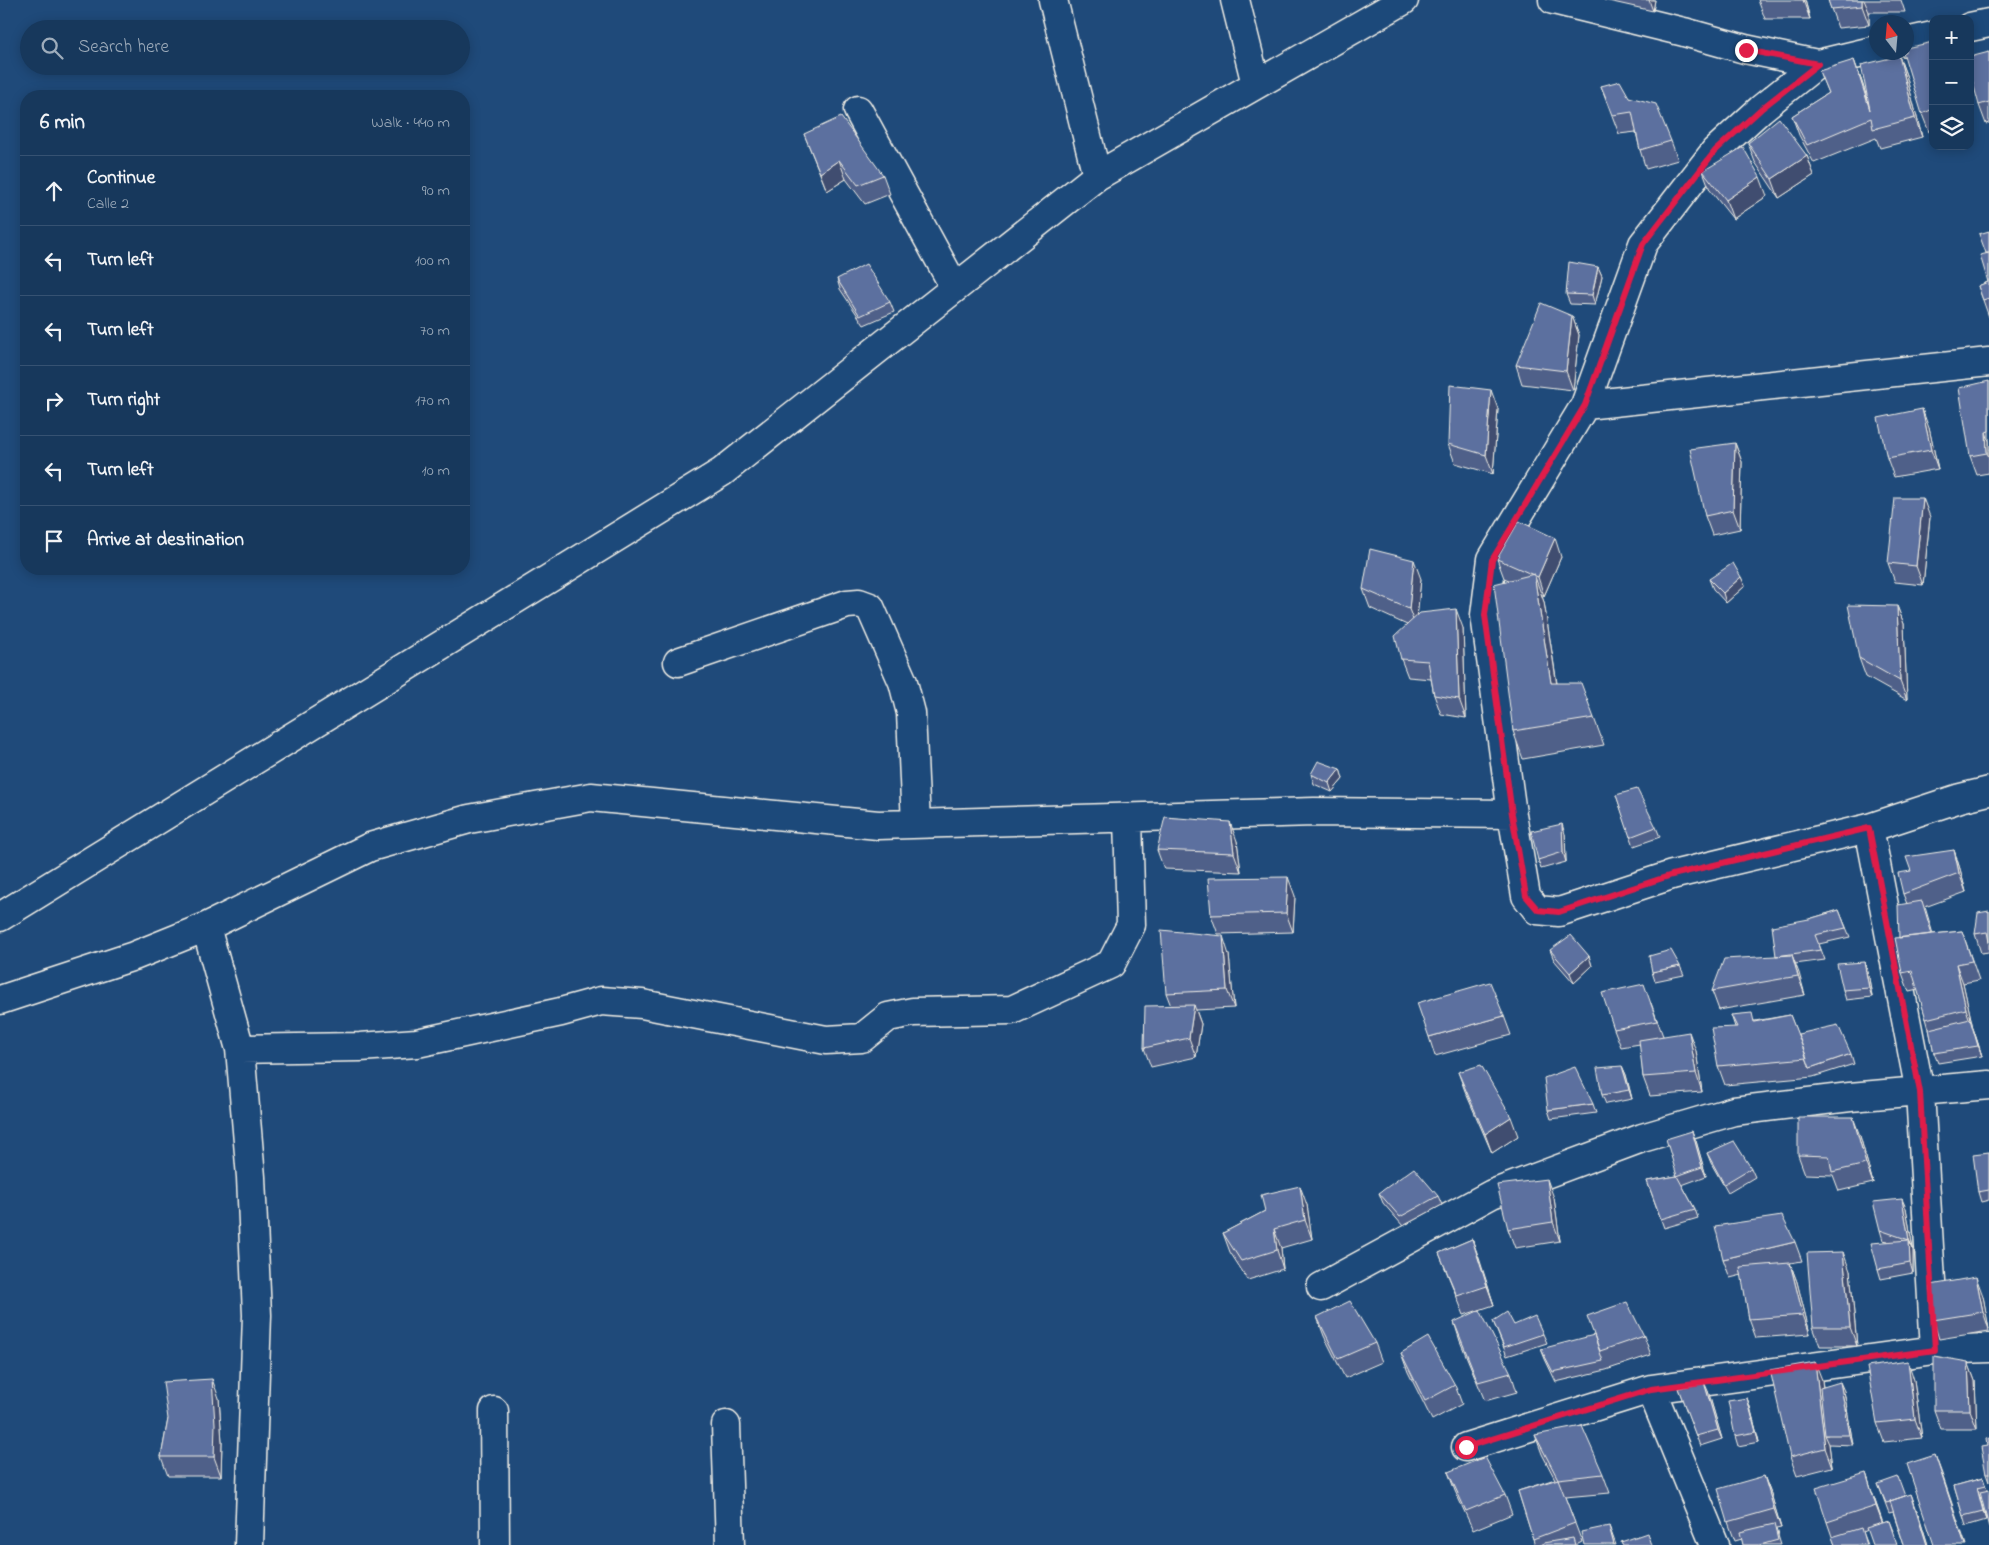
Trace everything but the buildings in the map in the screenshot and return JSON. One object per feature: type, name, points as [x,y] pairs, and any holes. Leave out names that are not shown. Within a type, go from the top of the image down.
[{"type":"street","points":[[1053,0],[1097,176]]},
{"type":"street","points":[[1234,0],[1256,84]]},
{"type":"street","points":[[0,916],[722,472],[1097,176],[1404,0]]},
{"type":"street","points":[[1553,0],[1684,32],[1746,50],[1818,64],[1869,52]]},
{"type":"street","points":[[1974,26],[1989,23]]},
{"type":"street","points":[[1914,40],[1929,37]]},
{"type":"street","points":[[1818,64],[1761,109],[1715,151],[1643,244],[1585,405],[1492,560],[1485,615],[1512,814],[1526,896],[1538,910],[1559,912],[1672,875],[1869,828],[1960,798],[1989,791]]},
{"type":"street","points":[[858,110],[955,288]]},
{"type":"street","points":[[1585,405],[1989,362]]},
{"type":"street","points":[[678,662],[847,604],[859,603],[870,607],[902,682],[911,713],[916,824]]},
{"type":"street","points":[[0,1000],[134,956],[206,926],[370,847],[469,819],[591,797],[878,825],[1314,812],[1512,814]]},
{"type":"street","points":[[240,1048],[360,1047],[417,1043],[561,1012],[601,1000],[642,1004],[826,1040],[862,1038],[888,1017],[913,1012],[1012,1010],[1111,964],[1131,925],[1128,818]]},
{"type":"street","points":[[1869,828],[1920,1092],[1935,1350]]},
{"type":"street","points":[[206,926],[240,1048],[251,1177],[257,1315],[249,1545]]},
{"type":"street","points":[[1321,1286],[1492,1194],[1642,1138],[1734,1111],[1850,1097],[1989,1085]]},
{"type":"street","points":[[1466,1447],[1651,1389],[1935,1350],[1989,1348]]},
{"type":"street","points":[[1651,1389],[1715,1545]]},
{"type":"street","points":[[494,1411],[495,1545]]},
{"type":"street","points":[[726,1425],[730,1545]]},
{"type":"route","points":[[1466,1447],[1651,1389],[1935,1350],[1920,1092],[1869,828],[1672,875],[1559,912],[1538,910],[1526,896],[1512,814],[1485,615],[1492,560],[1585,405],[1643,244],[1715,151],[1761,109],[1818,64],[1746,50]]}]
